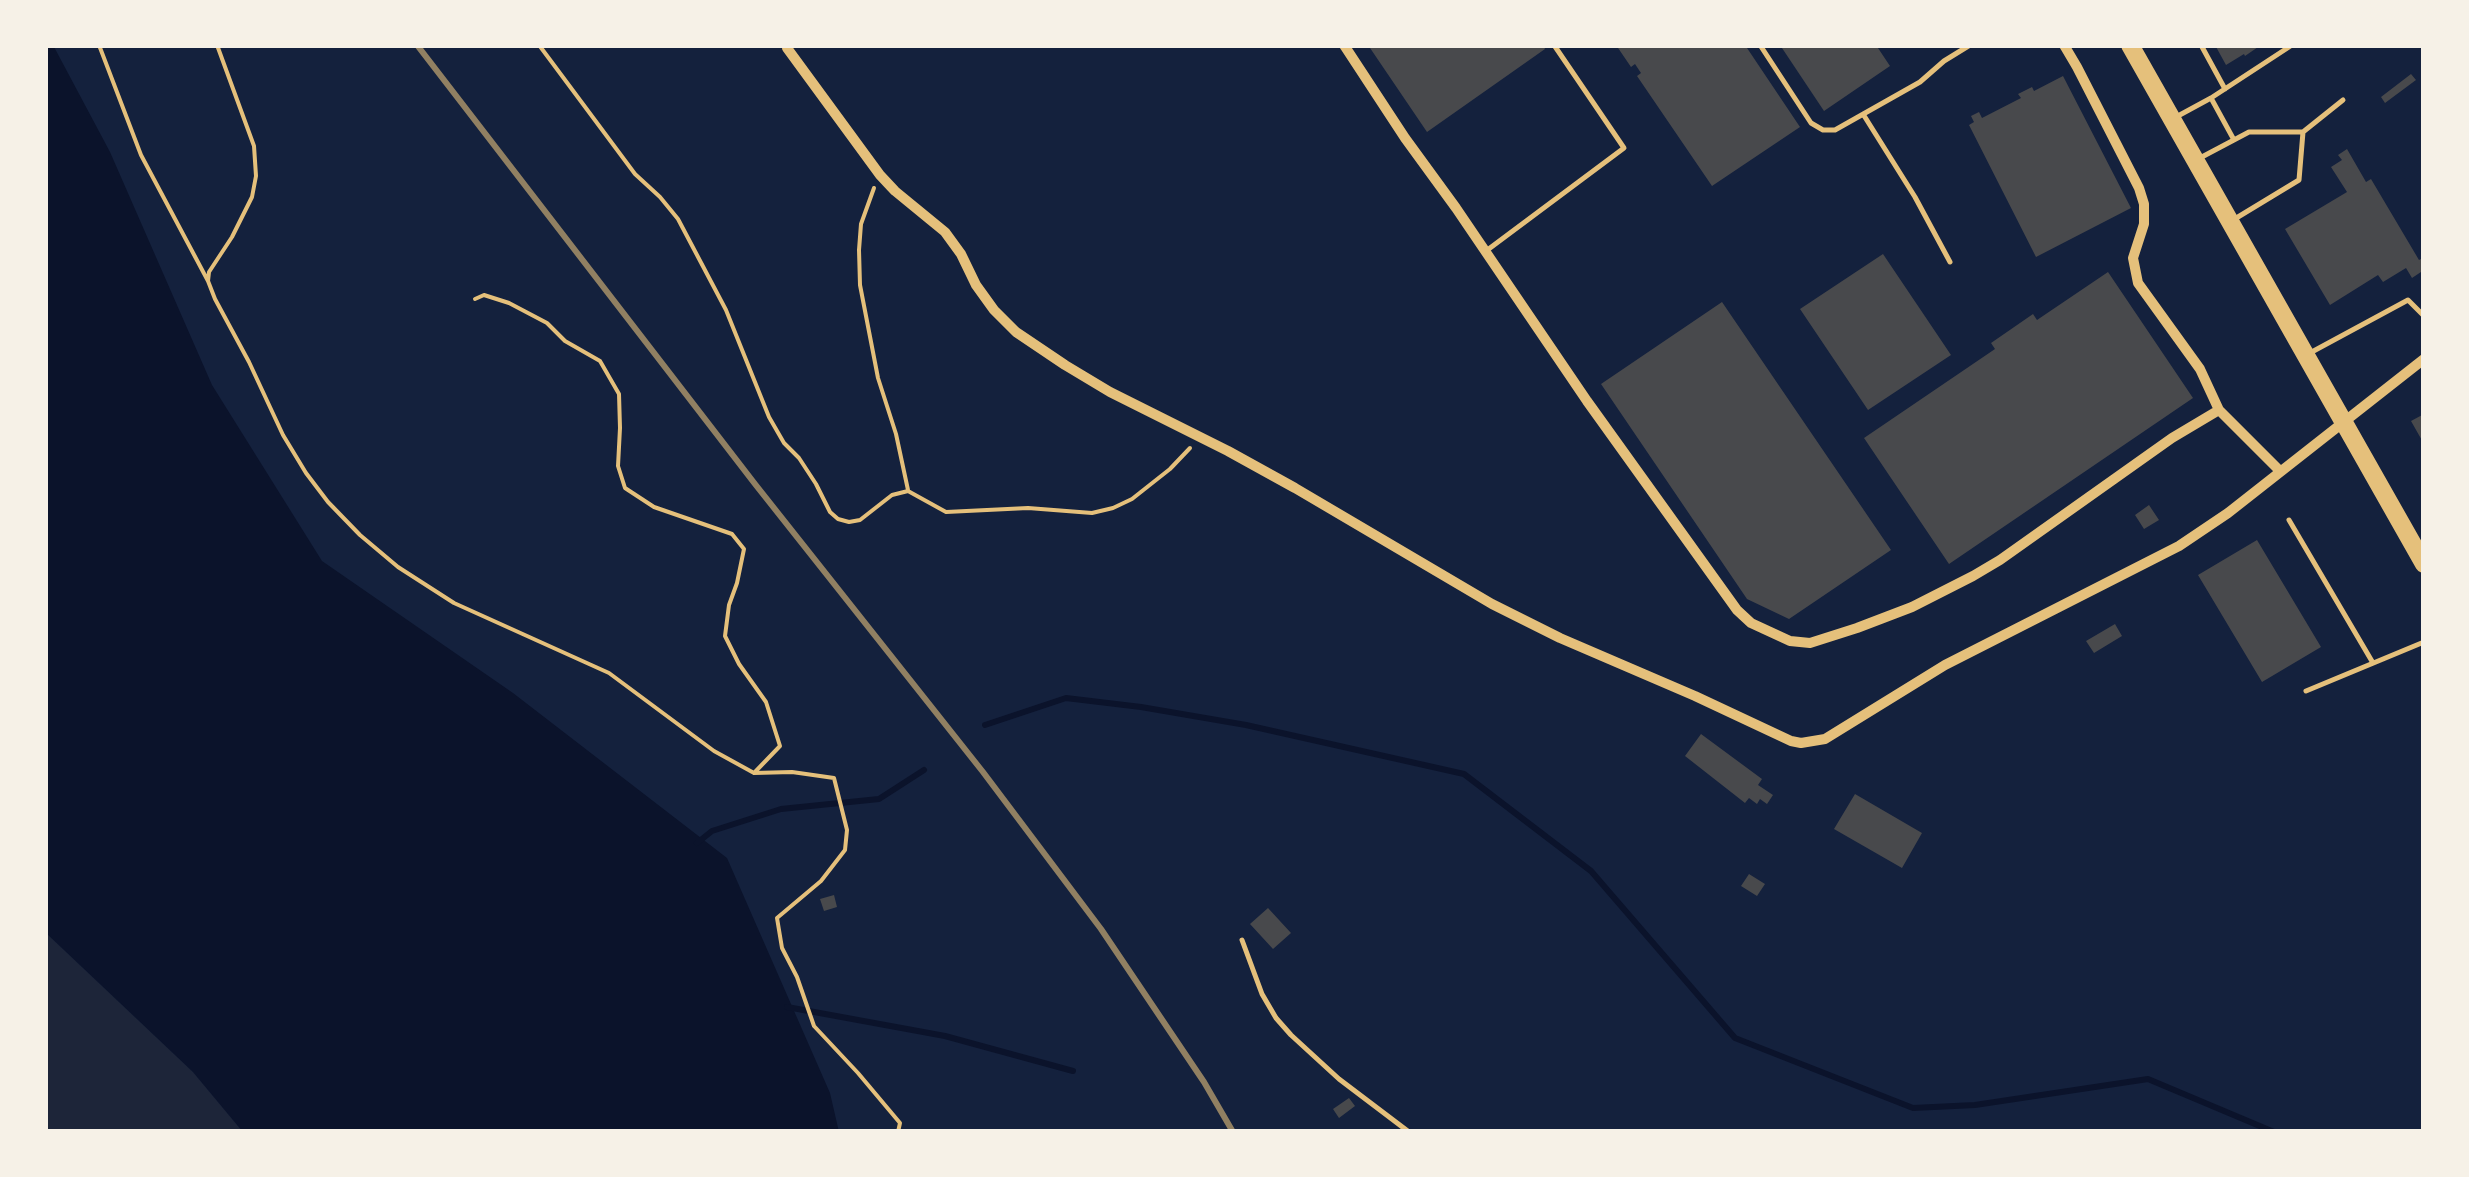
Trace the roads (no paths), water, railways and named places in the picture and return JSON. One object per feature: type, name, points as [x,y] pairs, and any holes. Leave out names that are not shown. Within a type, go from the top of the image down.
[{"type":"main road","points":[[2130,45],[2421,552]]},
{"type":"street","points":[[1344,45],[1587,401],[1737,610],[1751,623],[1796,642],[1810,643],[1857,628],[1912,607],[1974,576],[2172,438],[2219,410]]},
{"type":"street","points":[[2064,45],[2144,204],[2144,224],[2132,258],[2138,283],[2200,369],[2219,410],[2280,471]]},
{"type":"street","points":[[787,48],[895,192],[945,232],[994,310],[1016,332],[1110,392],[1295,488],[1492,604],[1801,744],[1825,740],[1945,665],[2179,546],[2228,513],[2424,359]]},
{"type":"lane","points":[[1486,252],[1624,148],[1554,45]]},
{"type":"lane","points":[[1760,45],[1811,123],[1823,130],[1835,130],[1920,82],[1970,45]]},
{"type":"lane","points":[[2201,45],[2225,89]]},
{"type":"lane","points":[[2172,119],[2292,45]]},
{"type":"lane","points":[[2211,98],[2234,140]]},
{"type":"lane","points":[[2196,160],[2249,132],[2303,132],[2343,100]]},
{"type":"lane","points":[[1863,114],[1950,262]]},
{"type":"lane","points":[[2230,222],[2299,180],[2303,132]]},
{"type":"lane","points":[[2306,355],[2408,300],[2424,316]]},
{"type":"lane","points":[[2289,520],[2373,664]]},
{"type":"lane","points":[[2306,691],[2424,642]]},
{"type":"lane","points":[[1242,940],[1262,994],[1276,1018],[1339,1079],[1409,1132]]},
{"type":"waterway","points":[[985,725],[1066,698],[1246,725],[1464,774],[1591,871],[1735,1038],[1913,1108],[1975,1105],[2148,1079],[2274,1132]]},
{"type":"waterway","points":[[697,843],[712,831],[781,809],[879,799],[924,770]]},
{"type":"waterway","points":[[787,1007],[945,1036],[1073,1071]]},
{"type":"railway","points":[[417,45],[1101,929],[1233,1132]]}]
